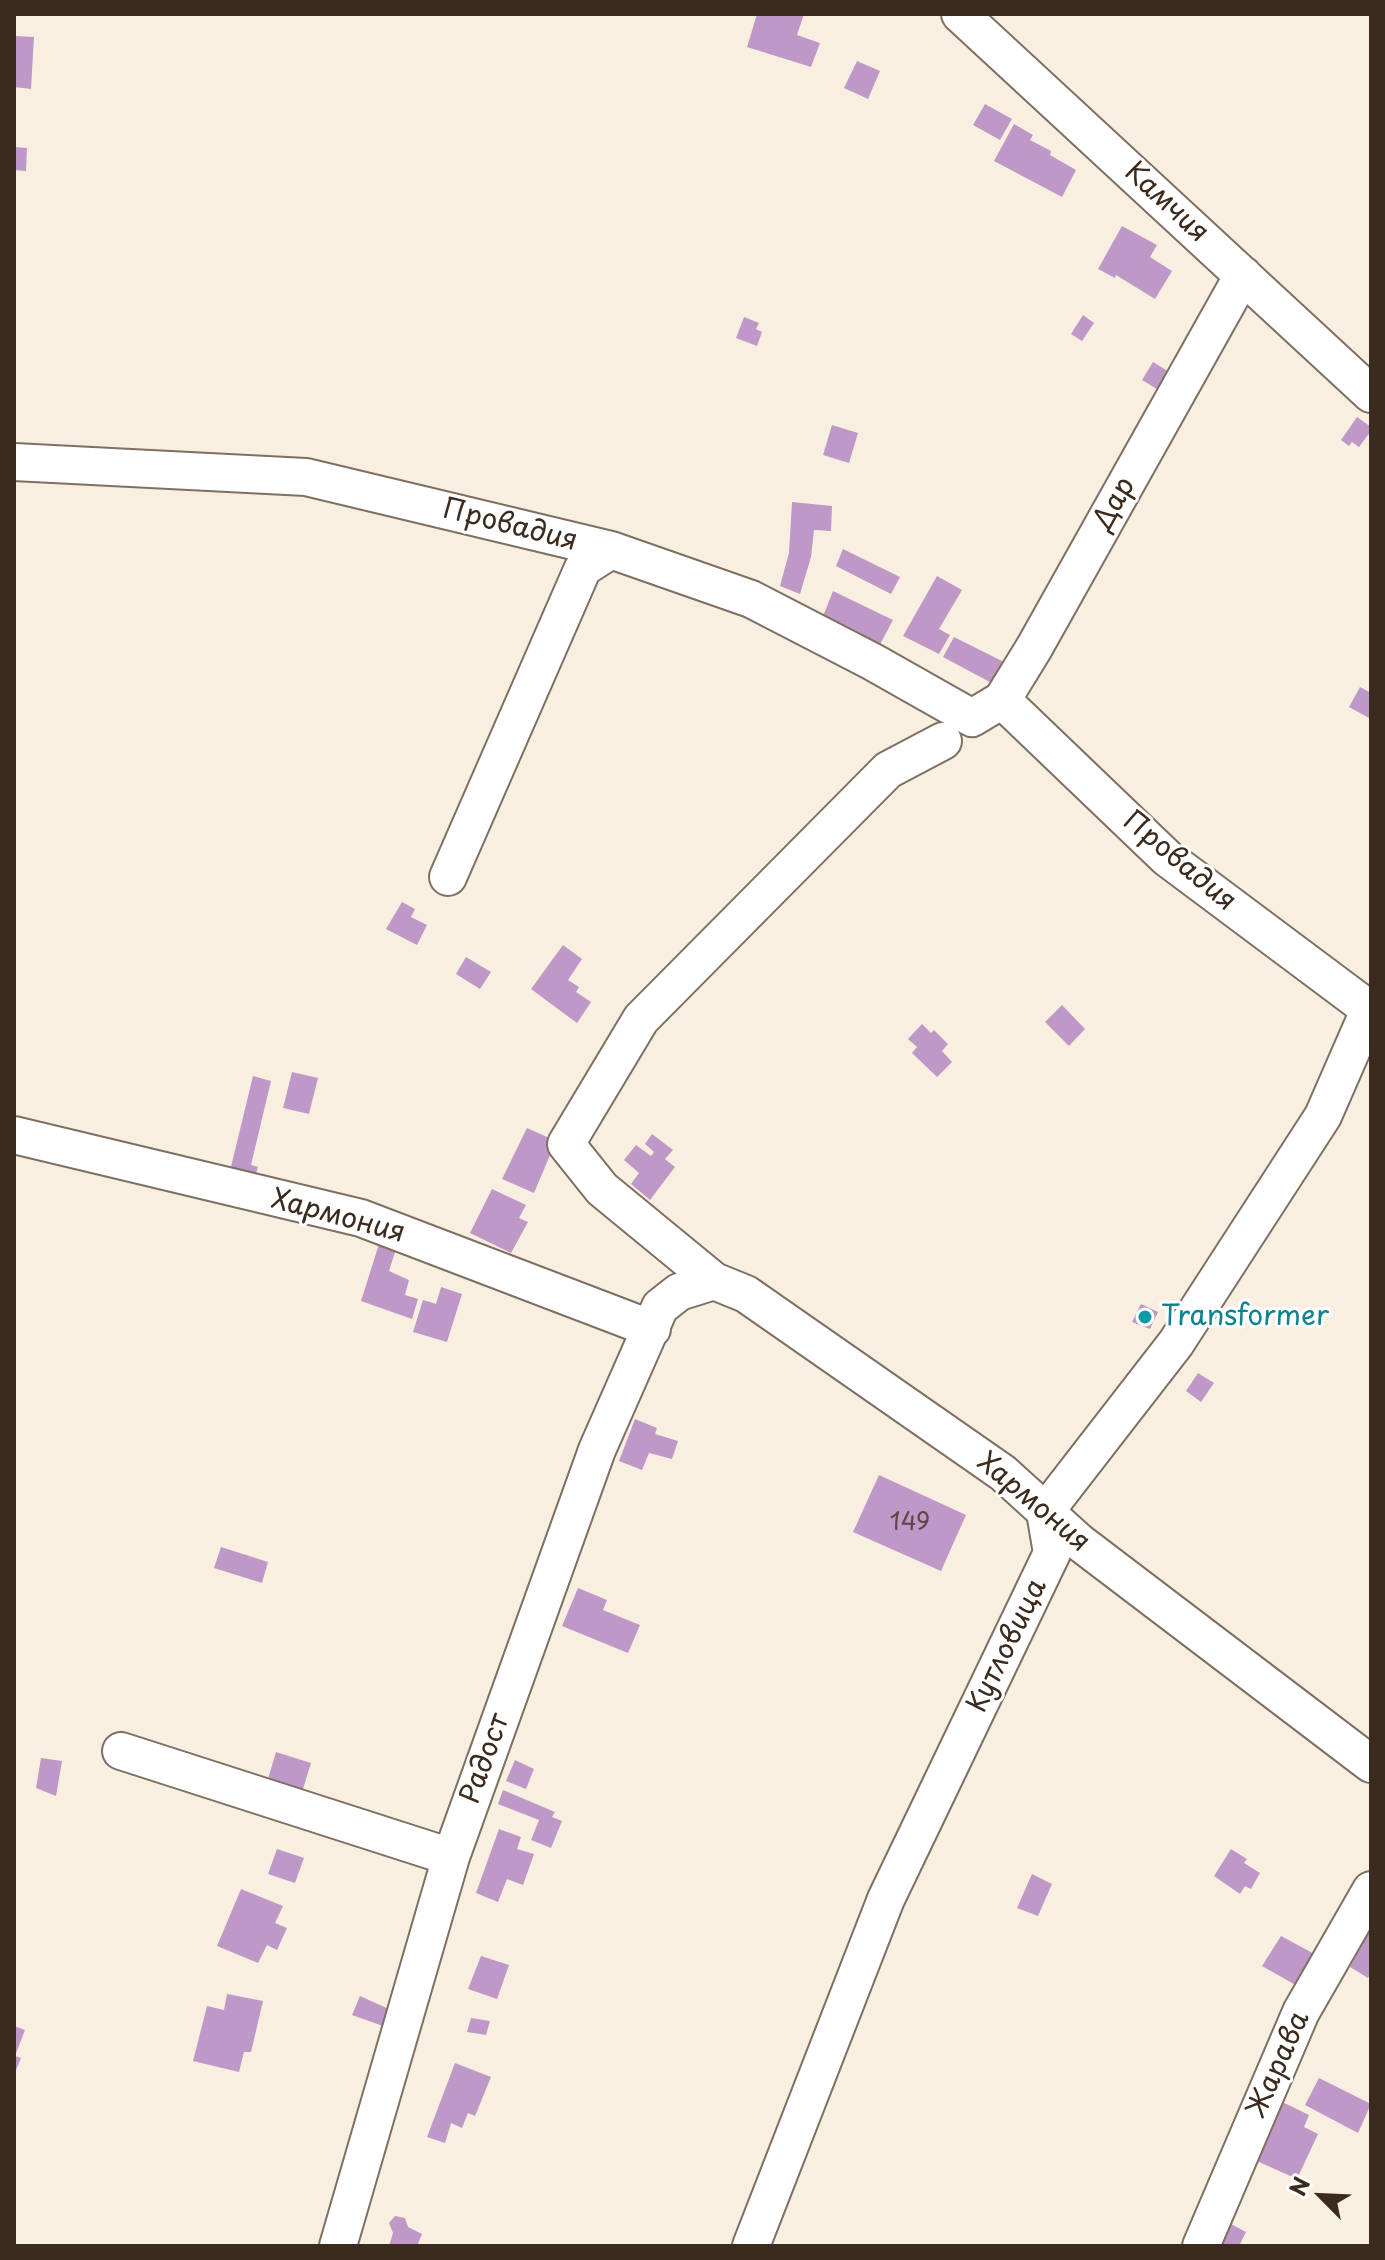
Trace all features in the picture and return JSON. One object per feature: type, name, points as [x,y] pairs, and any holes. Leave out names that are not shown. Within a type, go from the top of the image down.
[{"type":"street","name":"Камчия","points":[[960,14],[1371,394]]},
{"type":"street","name":"Дар","points":[[987,709],[1034,648],[1243,275]]},
{"type":"street","name":"Провадия","points":[[14,462],[306,477],[611,550],[751,599],[873,662],[987,709],[1167,858],[1370,1008]]},
{"type":"street","points":[[448,877],[583,568],[611,550]]},
{"type":"street","name":"Хармония","points":[[943,741],[888,770],[641,1019],[566,1144],[602,1189],[714,1281],[746,1294],[1003,1473],[1091,1552],[1371,1764]]},
{"type":"street","points":[[1045,1512],[1176,1343],[1315,1129],[1370,1008]]},
{"type":"street","name":"Хармония","points":[[14,1135],[361,1218],[652,1329]]},
{"type":"street","name":"Радост","points":[[338,2246],[451,1857],[597,1450],[660,1307],[679,1292],[714,1281]]},
{"type":"street","name":"Кутловица","points":[[751,2246],[886,1899],[1052,1553],[1045,1512]]},
{"type":"street","points":[[121,1751],[451,1857]]},
{"type":"street","name":"Жарава","points":[[1201,2246],[1301,2012],[1371,1890]]},
{"type":"building","points":[[757,14],[804,14],[797,35],[820,43],[811,67],[747,47]]},
{"type":"building","points":[[14,36],[34,37],[31,89],[14,87]]},
{"type":"building","points":[[857,61],[880,71],[868,99],[844,88]]},
{"type":"building","points":[[985,104],[1012,119],[1000,140],[973,125]]},
{"type":"building","points":[[1014,124],[1033,135],[1030,140],[1051,151],[1050,155],[1076,170],[1062,197],[994,161]]},
{"type":"building","points":[[14,147],[27,148],[26,171],[14,170]]},
{"type":"building","points":[[1122,226],[1157,245],[1150,257],[1172,271],[1155,299],[1116,275],[1115,278],[1098,269]]},
{"type":"building","points":[[1083,315],[1094,323],[1082,341],[1071,334]]},
{"type":"building","points":[[744,317],[759,323],[756,329],[762,332],[757,346],[736,338]]},
{"type":"building","points":[[1153,362],[1181,379],[1170,397],[1142,380]]},
{"type":"building","points":[[1357,417],[1371,427],[1371,431],[1359,447],[1352,442],[1349,446],[1341,440]]},
{"type":"building","points":[[832,425],[858,433],[849,463],[823,455]]},
{"type":"building","points":[[792,502],[832,506],[831,531],[814,530],[811,557],[800,594],[780,586],[789,553]]},
{"type":"building","points":[[843,549],[900,577],[891,594],[836,566]]},
{"type":"building","points":[[937,576],[962,590],[939,629],[950,635],[939,654],[903,636]]},
{"type":"building","points":[[833,591],[893,620],[876,652],[820,624]]},
{"type":"building","points":[[954,637],[1014,667],[1001,688],[943,657]]},
{"type":"building","points":[[1360,687],[1371,693],[1371,719],[1349,707]]},
{"type":"building","points":[[402,902],[415,909],[411,917],[427,925],[417,945],[386,929]]},
{"type":"building","points":[[563,945],[582,959],[568,980],[579,987],[576,992],[591,1002],[577,1023],[531,989]]},
{"type":"building","points":[[466,957],[491,972],[480,989],[456,974]]},
{"type":"building","points":[[1062,1005],[1085,1029],[1069,1046],[1045,1022]]},
{"type":"building","points":[[922,1024],[931,1033],[934,1030],[948,1044],[942,1051],[952,1062],[937,1077],[912,1053],[917,1047],[908,1039]]},
{"type":"building","points":[[292,1072],[318,1078],[309,1114],[283,1108]]},
{"type":"building","points":[[253,1076],[271,1081],[251,1165],[258,1167],[255,1177],[230,1171]]},
{"type":"building","points":[[527,1128],[556,1141],[534,1193],[502,1179]]},
{"type":"building","points":[[652,1134],[673,1150],[665,1159],[675,1167],[650,1200],[631,1184],[639,1173],[624,1160],[636,1145],[651,1156],[654,1152],[645,1144]]},
{"type":"building","points":[[492,1189],[526,1205],[519,1218],[528,1222],[511,1253],[470,1233]]},
{"type":"building","points":[[379,1244],[396,1249],[389,1271],[409,1280],[405,1295],[418,1299],[412,1319],[361,1301]]},
{"type":"building","points":[[441,1287],[462,1294],[447,1342],[413,1332],[423,1300],[436,1304]]},
{"type":"building","name":"Transformer","points":[[1141,1304],[1158,1312],[1150,1329],[1132,1322]]},
{"type":"building","points":[[1198,1373],[1214,1383],[1201,1402],[1186,1391]]},
{"type":"building","points":[[635,1419],[657,1428],[655,1434],[678,1441],[672,1459],[649,1453],[642,1470],[619,1461]]},
{"type":"building","points":[[879,1475],[966,1515],[941,1571],[853,1532]]},
{"type":"building","points":[[221,1547],[268,1562],[262,1583],[214,1568]]},
{"type":"building","points":[[578,1588],[607,1600],[603,1610],[640,1625],[628,1653],[562,1626]]},
{"type":"building","points":[[276,1752],[311,1763],[303,1789],[268,1779]]},
{"type":"building","points":[[41,1758],[62,1761],[56,1796],[36,1788]]},
{"type":"building","points":[[515,1760],[534,1769],[526,1789],[506,1781]]},
{"type":"building","points":[[503,1790],[555,1812],[552,1817],[562,1821],[551,1848],[531,1840],[539,1820],[498,1804]]},
{"type":"building","points":[[499,1829],[521,1837],[517,1849],[534,1854],[523,1885],[507,1879],[498,1902],[476,1893]]},
{"type":"building","points":[[277,1849],[304,1858],[295,1883],[268,1874]]},
{"type":"building","points":[[1231,1849],[1247,1859],[1244,1863],[1260,1873],[1251,1889],[1245,1886],[1240,1894],[1214,1876]]},
{"type":"building","points":[[1032,1874],[1052,1884],[1038,1916],[1017,1908]]},
{"type":"building","points":[[241,1889],[283,1906],[275,1923],[287,1928],[277,1950],[267,1945],[258,1963],[217,1946]]},
{"type":"building","points":[[1371,1928],[1371,1973],[1368,1978],[1350,1967]]},
{"type":"building","points":[[1281,1936],[1318,1956],[1299,1987],[1262,1966]]},
{"type":"building","points":[[481,1956],[509,1965],[497,1999],[468,1989]]},
{"type":"building","points":[[227,1994],[263,2001],[251,2052],[244,2052],[239,2072],[193,2061],[207,2006],[224,2010]]},
{"type":"building","points":[[360,1996],[389,2009],[383,2026],[352,2015]]},
{"type":"building","points":[[471,2018],[490,2021],[486,2035],[467,2032]]},
{"type":"building","points":[[14,2026],[25,2030],[15,2056],[21,2058],[14,2075]]},
{"type":"building","points":[[455,2063],[491,2077],[475,2116],[468,2113],[462,2128],[451,2123],[445,2143],[427,2137]]},
{"type":"building","points":[[1319,2078],[1371,2104],[1358,2133],[1305,2105]]},
{"type":"building","points":[[1276,2099],[1309,2115],[1304,2127],[1318,2134],[1297,2179],[1250,2158]]},
{"type":"building","points":[[395,2216],[405,2218],[408,2227],[422,2234],[417,2246],[389,2246],[393,2233],[389,2223]]},
{"type":"building","points":[[1229,2223],[1246,2232],[1239,2246],[1217,2246]]},
{"type":"place","name":"Transformer","points":[[1145,1317]]}]
